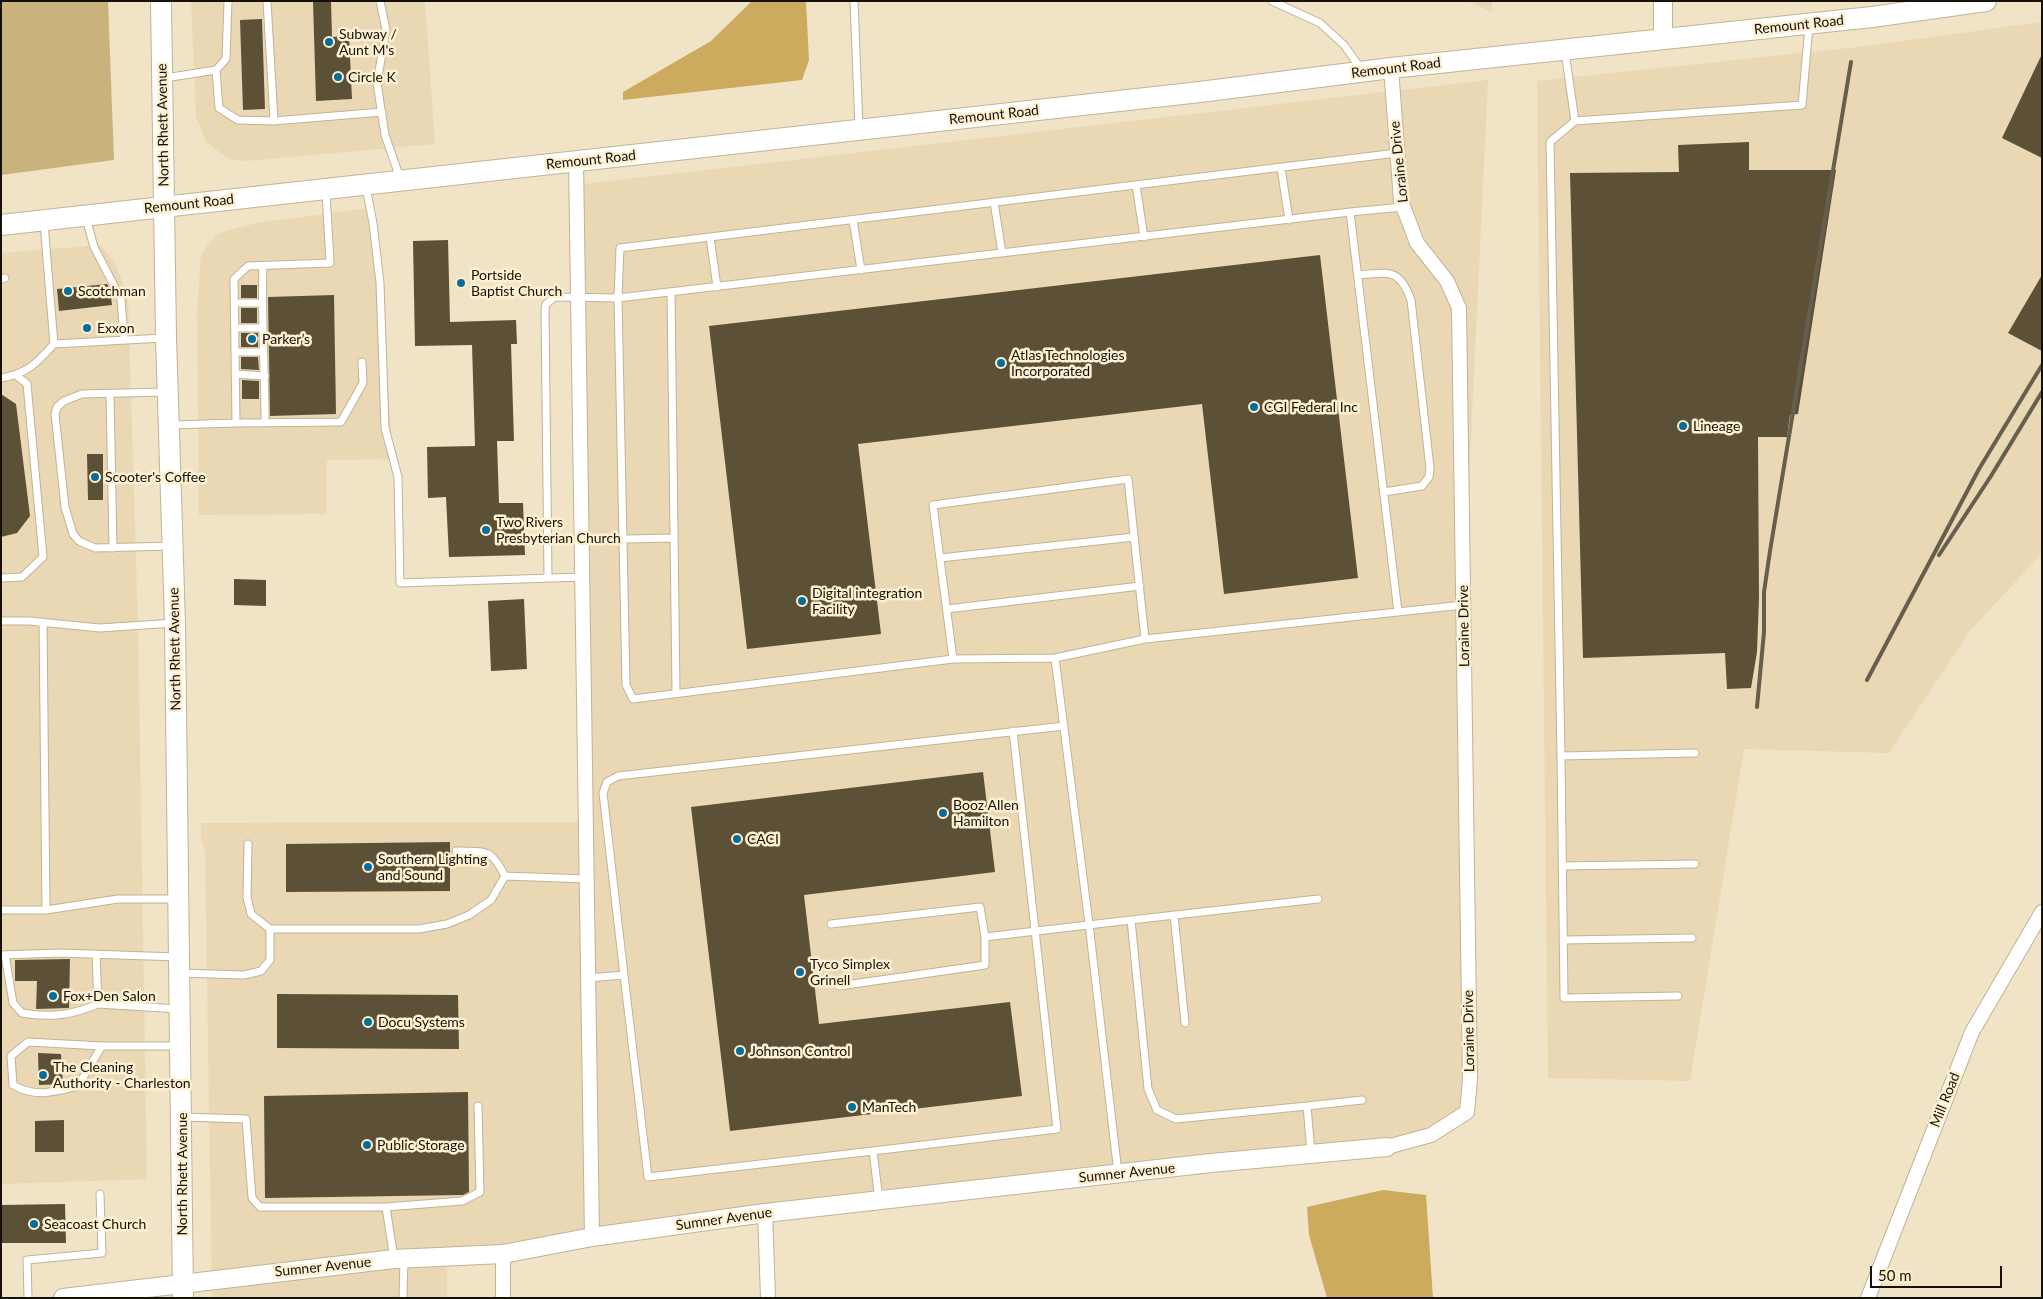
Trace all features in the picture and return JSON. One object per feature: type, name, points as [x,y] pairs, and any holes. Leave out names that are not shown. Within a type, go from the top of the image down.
[{"type":"main road","name":"North Rhett Avenue","points":[[161,1],[166,338],[175,623],[183,1290]]},
{"type":"main road","name":"Remount Road","points":[[1,225],[44,222],[85,215],[165,206],[1200,92],[1362,71],[1809,23],[1986,1]]},
{"type":"street","points":[[1663,1],[1663,39]]},
{"type":"street","name":"Loraine Drive","points":[[1387,1147],[1431,1135],[1467,1112],[1470,1080],[1459,308],[1447,281],[1417,243],[1401,201],[1391,68]]},
{"type":"street","points":[[576,162],[592,1237]]},
{"type":"street","name":"Mill Road","points":[[1868,1298],[1972,1032],[2042,912]]},
{"type":"street","name":"Sumner Avenue","points":[[63,1298],[183,1290],[399,1259],[503,1254],[592,1237],[765,1213],[1118,1174],[1387,1147]]},
{"type":"street","points":[[765,1213],[768,1298]]},
{"type":"street","points":[[503,1254],[503,1298]]},
{"type":"lane","points":[[162,78],[216,70],[226,59],[228,1]]},
{"type":"lane","points":[[267,1],[274,122]]},
{"type":"lane","points":[[380,1],[386,30],[377,83],[385,135],[401,181]]},
{"type":"lane","points":[[854,1],[859,130]]},
{"type":"lane","points":[[1272,1],[1320,22],[1344,46],[1362,71]]},
{"type":"lane","points":[[1678,996],[1564,998],[1550,142],[1575,121],[1802,105],[1809,23]]},
{"type":"lane","points":[[1564,50],[1575,121]]},
{"type":"lane","points":[[216,70],[219,108],[238,120],[274,122],[382,112]]},
{"type":"lane","points":[[1397,153],[620,248],[618,298],[626,685],[633,699],[953,659],[1055,658],[1145,639],[1463,605]]},
{"type":"lane","points":[[1280,168],[1289,220]]},
{"type":"lane","points":[[365,184],[373,223],[380,282],[385,428],[398,477],[400,583],[582,577]]},
{"type":"lane","points":[[1136,185],[1144,237]]},
{"type":"lane","points":[[236,423],[234,279],[248,266],[330,263],[326,188]]},
{"type":"lane","points":[[994,202],[1002,253]]},
{"type":"lane","points":[[548,578],[545,310],[546,304],[555,297],[618,298],[1403,206]]},
{"type":"lane","points":[[1350,212],[1398,612]]},
{"type":"lane","points":[[85,215],[94,247],[121,299],[124,339]]},
{"type":"lane","points":[[853,220],[861,270]]},
{"type":"lane","points":[[44,222],[54,344]]},
{"type":"lane","points":[[710,237],[717,287]]},
{"type":"lane","points":[[263,266],[262,328],[265,422]]},
{"type":"lane","points":[[1358,276],[1391,274],[1400,277],[1406,284],[1411,300],[1430,468],[1429,477],[1422,486],[1384,492]]},
{"type":"lane","points":[[671,292],[676,693]]},
{"type":"lane","points":[[234,304],[262,304]]},
{"type":"lane","points":[[235,328],[262,328]]},
{"type":"lane","points":[[1,378],[17,376],[38,362],[54,344],[166,338]]},
{"type":"lane","points":[[235,352],[263,352]]},
{"type":"lane","points":[[170,425],[342,422],[363,383],[362,362]]},
{"type":"lane","points":[[235,374],[265,376]]},
{"type":"lane","points":[[1,578],[22,577],[43,557],[27,384],[17,376]]},
{"type":"lane","points":[[168,392],[73,396],[58,406],[54,414],[65,507],[73,534],[79,540],[95,548],[173,546]]},
{"type":"lane","points":[[110,394],[113,548]]},
{"type":"lane","points":[[953,659],[933,505],[1128,479],[1145,639]]},
{"type":"lane","points":[[940,558],[1134,537]]},
{"type":"lane","points":[[582,540],[674,538]]},
{"type":"lane","points":[[947,608],[1140,586]]},
{"type":"lane","points":[[1,621],[43,622],[100,628],[175,623]]},
{"type":"lane","points":[[43,622],[46,910]]},
{"type":"lane","points":[[1055,658],[1089,924],[1118,1174]]},
{"type":"lane","points":[[1013,731],[1057,1129],[648,1177],[602,793],[607,782],[618,776],[1013,731],[1064,726]]},
{"type":"lane","points":[[1561,756],[1695,752]]},
{"type":"lane","points":[[248,844],[247,897],[251,914],[270,929],[419,929],[447,924],[469,915],[491,900],[505,876]]},
{"type":"lane","points":[[456,851],[486,852],[496,858],[505,876]]},
{"type":"lane","points":[[1562,866],[1695,864]]},
{"type":"lane","points":[[505,876],[587,879]]},
{"type":"lane","points":[[1,910],[46,910],[118,900],[177,899]]},
{"type":"lane","points":[[985,937],[1318,899]]},
{"type":"lane","points":[[831,924],[980,907],[985,937],[985,966],[838,986]]},
{"type":"lane","points":[[1174,915],[1185,1023]]},
{"type":"lane","points":[[1132,920],[1148,1089],[1157,1110],[1176,1119],[1362,1100]]},
{"type":"lane","points":[[179,1009],[98,1004],[81,1011],[57,1016],[22,1014],[13,1003],[3,955],[96,954],[244,975],[261,971],[270,960],[270,929]]},
{"type":"lane","points":[[1563,940],[1692,938]]},
{"type":"lane","points":[[96,954],[98,1004]]},
{"type":"lane","points":[[588,978],[624,975]]},
{"type":"lane","points":[[102,1046],[78,1086],[48,1094],[23,1091],[13,1085],[11,1056],[28,1042],[102,1046],[179,1046]]},
{"type":"lane","points":[[182,1117],[246,1119],[252,1198],[260,1207],[386,1207],[462,1201],[480,1192],[478,1106]]},
{"type":"lane","points":[[1307,1106],[1311,1154]]},
{"type":"lane","points":[[873,1151],[878,1200]]},
{"type":"lane","points":[[28,1298],[27,1260],[102,1253],[100,1194]]},
{"type":"lane","points":[[386,1207],[399,1259],[403,1298]]},
{"type":"shaded area","points":[[1,1],[108,1],[114,160],[1,175]]},
{"type":"shaded area","points":[[191,1],[425,1],[435,144],[245,161],[229,159],[206,142],[196,116]]},
{"type":"shaded area","points":[[752,1],[806,1],[809,60],[802,80],[623,100],[623,92],[711,41]]},
{"type":"shaded area","points":[[1467,1],[1492,1],[1492,12]]},
{"type":"shaded area","points":[[2042,22],[2042,553],[1970,631],[1889,753],[1744,749],[1690,1081],[1548,1078],[1537,81],[1858,47]]},
{"type":"shaded area","points":[[1488,80],[1463,605],[1467,1112],[1431,1135],[447,1257],[447,1298],[212,1298],[205,850],[201,840],[201,823],[586,822],[576,185]]},
{"type":"shaded area","points":[[370,208],[380,283],[393,459],[327,460],[326,514],[199,515],[197,311],[201,255],[219,233],[257,223]]},
{"type":"shaded area","points":[[101,245],[115,263],[128,296],[138,626],[147,1179],[1,1184],[1,253]]},
{"type":"shaded area","points":[[1383,1190],[1426,1195],[1433,1298],[1327,1298],[1309,1235],[1307,1207]]},
{"type":"building","points":[[313,1],[331,1],[332,37],[349,36],[352,99],[316,101]]},
{"type":"building","points":[[262,19],[265,109],[243,110],[240,20]]},
{"type":"building","points":[[2042,54],[2042,158],[2002,138]]},
{"type":"building","name":"Lineage","points":[[1749,142],[1749,170],[1836,170],[1798,414],[1790,415],[1787,437],[1758,437],[1759,598],[1757,652],[1751,688],[1727,689],[1725,653],[1583,658],[1570,173],[1679,172],[1678,145]]},
{"type":"building","points":[[448,240],[450,322],[516,320],[517,344],[511,344],[514,441],[497,441],[499,503],[523,503],[525,555],[449,557],[446,497],[428,498],[427,447],[475,446],[472,345],[415,346],[413,241]]},
{"type":"building","points":[[1320,255],[1358,578],[1224,594],[1202,404],[858,444],[881,634],[747,649],[709,326]]},
{"type":"building","points":[[2042,275],[2042,351],[2008,333]]},
{"type":"building","points":[[107,284],[110,289],[112,305],[59,311],[57,289]]},
{"type":"building","points":[[241,285],[257,285],[257,298],[241,298]]},
{"type":"building","points":[[334,295],[336,414],[270,416],[268,297]]},
{"type":"building","points":[[241,308],[257,308],[257,323],[241,323]]},
{"type":"building","points":[[241,333],[258,333],[258,347],[241,347]]},
{"type":"building","points":[[241,357],[258,357],[259,370],[241,369]]},
{"type":"building","points":[[242,380],[259,381],[259,399],[242,399]]},
{"type":"building","points":[[1,394],[16,404],[30,516],[17,533],[1,537]]},
{"type":"building","name":"Scooter's Coffee","points":[[87,454],[103,454],[103,500],[88,500]]},
{"type":"building","points":[[234,579],[266,580],[266,606],[234,605]]},
{"type":"building","points":[[524,599],[527,669],[491,671],[488,601]]},
{"type":"building","points":[[983,772],[995,872],[804,895],[819,1024],[1010,1002],[1022,1096],[730,1131],[691,807]]},
{"type":"building","name":"Southern Lighting and Sound","points":[[450,842],[450,891],[286,892],[286,844]]},
{"type":"building","name":"Fox+Den Salon","points":[[70,959],[69,1008],[36,1009],[37,981],[15,981],[15,960]]},
{"type":"building","name":"Docu Systems","points":[[277,994],[458,995],[459,1049],[277,1048]]},
{"type":"building","name":"The Cleaning Authority - Charleston","points":[[38,1053],[61,1054],[63,1084],[39,1085]]},
{"type":"building","name":"Public Storage","points":[[468,1092],[469,1192],[463,1195],[265,1198],[264,1096]]},
{"type":"building","points":[[64,1120],[64,1152],[35,1152],[35,1121]]},
{"type":"building","name":"Seacoast Church","points":[[65,1204],[66,1243],[1,1243],[1,1205]]},
{"type":"railway","points":[[1757,707],[1764,632],[1764,592],[1851,62]]},
{"type":"railway","points":[[1867,680],[1979,469],[2042,365]]},
{"type":"railway","points":[[1939,555],[1991,476],[2042,392]]},
{"type":"place","name":"Subway / Aunt M's","points":[[329,42]]},
{"type":"place","name":"Circle K","points":[[338,77]]},
{"type":"place","name":"Portside Baptist Church","points":[[461,283]]},
{"type":"place","name":"Scotchman","points":[[68,291]]},
{"type":"place","name":"Exxon","points":[[87,328]]},
{"type":"place","name":"Parker’s","points":[[252,339]]},
{"type":"place","name":"Atlas Technologies Incorporated","points":[[1001,363]]},
{"type":"place","name":"CGI Federal Inc","points":[[1254,407]]},
{"type":"place","name":"Lineage","points":[[1683,426]]},
{"type":"place","name":"Scooter's Coffee","points":[[95,477]]},
{"type":"place","name":"Two Rivers Presbyterian Church","points":[[486,530]]},
{"type":"place","name":"Digital integration Facility","points":[[802,601]]},
{"type":"place","name":"Booz Allen Hamilton","points":[[943,813]]},
{"type":"place","name":"CACI","points":[[737,839]]},
{"type":"place","name":"Southern Lighting and Sound","points":[[368,867]]},
{"type":"place","name":"Tyco Simplex Grinell","points":[[800,972]]},
{"type":"place","name":"Fox+Den Salon","points":[[53,996]]},
{"type":"place","name":"Docu Systems","points":[[368,1022]]},
{"type":"place","name":"Johnson Control","points":[[740,1051]]},
{"type":"place","name":"The Cleaning Authority - Charleston","points":[[43,1075]]},
{"type":"place","name":"ManTech","points":[[852,1107]]},
{"type":"place","name":"Public Storage","points":[[367,1145]]},
{"type":"place","name":"Seacoast Church","points":[[34,1224]]}]
